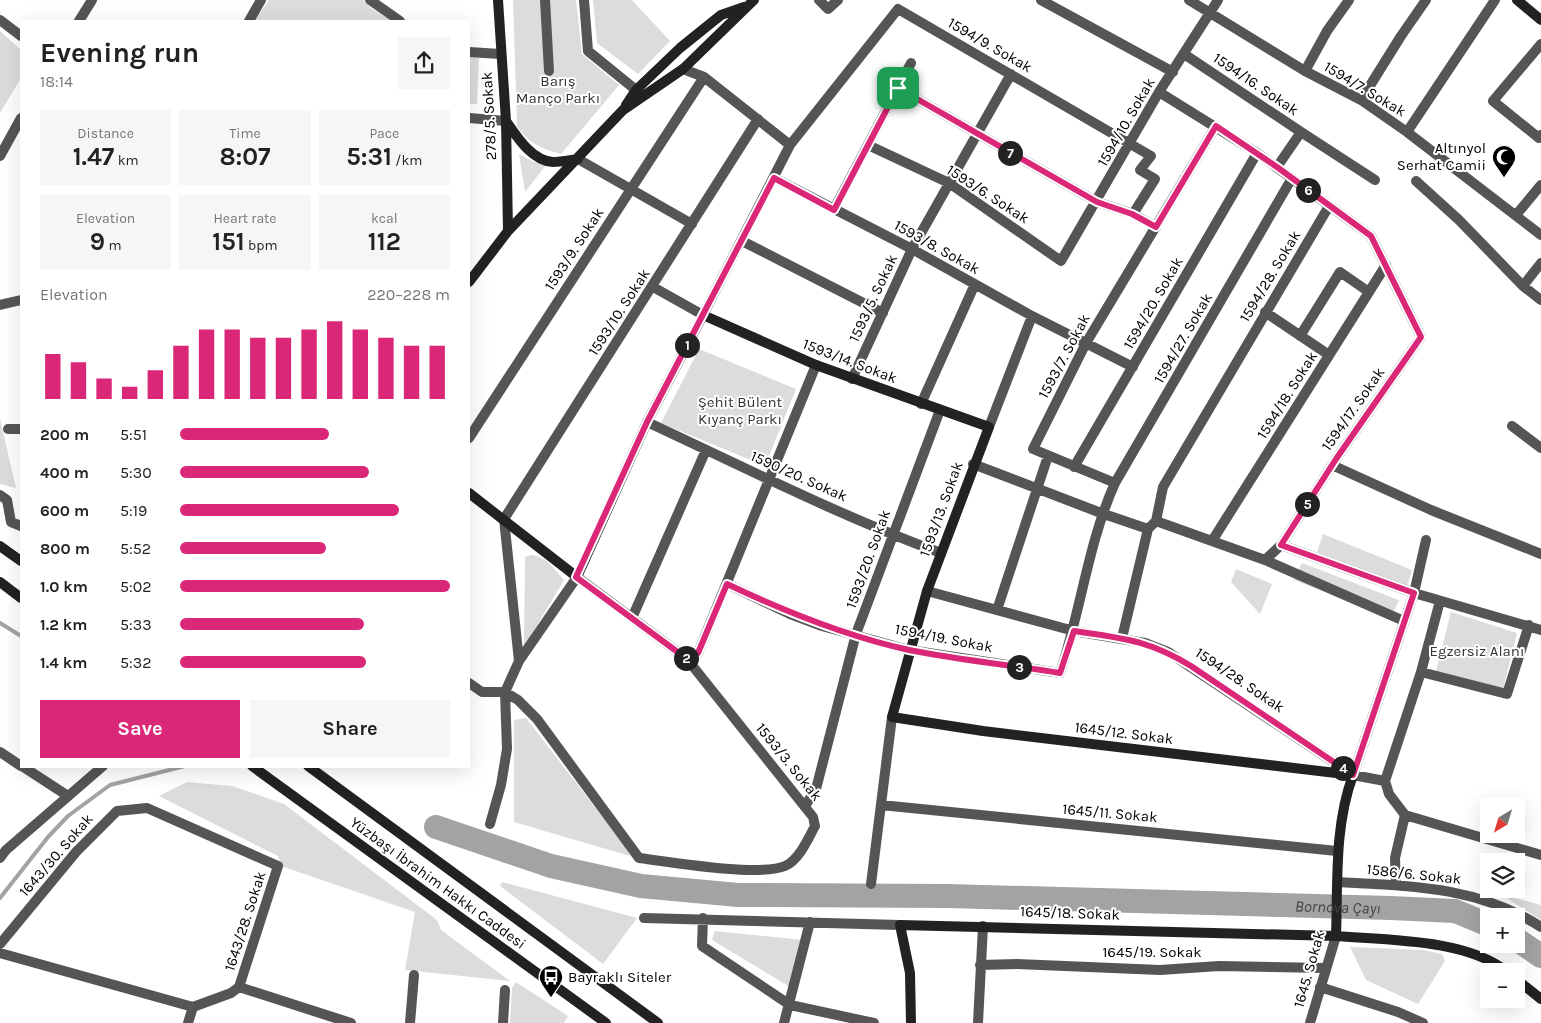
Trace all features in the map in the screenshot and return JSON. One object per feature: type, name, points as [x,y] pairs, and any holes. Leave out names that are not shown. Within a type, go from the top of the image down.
[{"type":"street","points":[[80,20],[92,0]]},
{"type":"street","points":[[250,20],[261,0]]},
{"type":"street","points":[[370,0],[399,20]]},
{"type":"street","name":"278/5. Sokak","points":[[498,0],[500,54],[506,121],[508,231]]},
{"type":"street","points":[[545,0],[549,71]]},
{"type":"street","points":[[584,0],[588,51],[636,90]]},
{"type":"street","points":[[820,0],[828,9],[838,0]]},
{"type":"street","points":[[1041,0],[1173,72]]},
{"type":"street","name":"1594/7. Sokak","points":[[1189,0],[1305,71],[1361,100],[1407,132],[1541,236]]},
{"type":"street","name":"1594/10. Sokak","points":[[1061,261],[1097,202],[1159,92],[1212,13],[1218,0]]},
{"type":"street","points":[[1305,71],[1327,31],[1349,0]]},
{"type":"street","points":[[1361,100],[1426,0]]},
{"type":"street","points":[[1407,132],[1495,0]]},
{"type":"street","points":[[1517,0],[1541,20]]},
{"type":"street","points":[[470,281],[508,231],[623,110],[636,90],[680,48],[721,15],[751,3]]},
{"type":"street","points":[[623,110],[683,69],[751,3]]},
{"type":"street","name":"1594/9. Sokak","points":[[790,145],[898,9],[1151,156],[1140,170],[1155,179],[1132,214]]},
{"type":"street","points":[[0,20],[20,35]]},
{"type":"street","points":[[1541,44],[1493,101],[1539,138],[1541,135]]},
{"type":"street","points":[[470,52],[500,54]]},
{"type":"street","name":"1594/16. Sokak","points":[[1184,54],[1301,132],[1277,167]]},
{"type":"street","points":[[834,210],[912,63]]},
{"type":"street","points":[[490,824],[501,785],[507,750],[505,692],[519,662],[576,577],[647,422],[790,145],[704,77],[683,69]]},
{"type":"street","name":"1593/5. Sokak","points":[[852,379],[912,249],[1010,74]]},
{"type":"street","name":"1593/9. Sokak","points":[[470,436],[704,77]]},
{"type":"street","points":[[898,88],[1097,202],[1132,214],[1156,227]]},
{"type":"street","points":[[1159,92],[1257,153],[1329,206]]},
{"type":"street","points":[[470,118],[506,121],[521,144],[544,160],[553,162],[578,159],[692,224]]},
{"type":"street","name":"1593/10. Sokak","points":[[504,519],[653,288],[758,119]]},
{"type":"street","points":[[0,156],[20,120]]},
{"type":"street","name":"1593/7. Sokak","points":[[1048,456],[1033,449],[1086,343],[1216,126]]},
{"type":"street","points":[[1301,132],[1375,180]]},
{"type":"street","name":"1593/6. Sokak","points":[[868,145],[949,183],[1061,261]]},
{"type":"street","name":"1594/20. Sokak","points":[[1074,467],[1257,153]]},
{"type":"street","name":"1593/8. Sokak","points":[[774,178],[912,249],[1032,316],[1133,368]]},
{"type":"street","name":"1594/27. Sokak","points":[[1102,513],[1115,483],[1292,178]]},
{"type":"street","points":[[1416,181],[1459,220],[1523,286],[1541,300]]},
{"type":"street","points":[[1516,215],[1541,184]]},
{"type":"street","name":"1594/17. Sokak","points":[[1265,560],[1281,545],[1332,465],[1421,337],[1371,236],[1329,206]]},
{"type":"street","name":"1594/28. Sokak","points":[[1329,206],[1163,487],[1122,638],[1146,643],[1168,652],[1353,775]]},
{"type":"street","points":[[742,241],[883,313]]},
{"type":"street","points":[[1523,286],[1541,263]]},
{"type":"street","name":"1594/18. Sokak","points":[[1212,541],[1386,265]]},
{"type":"street","points":[[1300,336],[1340,272],[1369,292]]},
{"type":"street","points":[[921,404],[975,284]]},
{"type":"street","points":[[653,288],[703,315]]},
{"type":"street","points":[[0,305],[20,300]]},
{"type":"street","points":[[1265,312],[1329,355]]},
{"type":"street","name":"1593/14. Sokak","points":[[703,315],[816,365],[988,427]]},
{"type":"street","name":"1593/13. Sokak","points":[[892,717],[909,650],[927,591],[973,464],[1032,316]]},
{"type":"street","points":[[687,659],[698,653],[816,365]]},
{"type":"street","name":"1593/20. Sokak","points":[[805,806],[816,789],[856,634],[940,410]]},
{"type":"street","name":"1590/20. Sokak","points":[[647,422],[892,535],[941,553]]},
{"type":"street","points":[[1512,426],[1541,448]]},
{"type":"street","points":[[8,429],[20,429]]},
{"type":"street","points":[[632,618],[706,450]]},
{"type":"street","points":[[997,610],[1048,456],[1115,483]]},
{"type":"street","points":[[973,464],[1102,513],[1212,541],[1265,560],[1404,621]]},
{"type":"street","points":[[1332,465],[1430,510],[1541,554]]},
{"type":"street","name":"1593/3. Sokak","points":[[470,494],[576,577],[687,659],[813,816],[815,826],[796,857],[786,866],[735,869],[639,858],[537,719],[518,700],[505,692]]},
{"type":"street","points":[[0,495],[6,500],[11,522],[20,526]]},
{"type":"street","name":"1594/19. Sokak","points":[[727,584],[790,614],[822,626],[909,650],[1060,673],[1074,631],[1102,513]]},
{"type":"street","points":[[504,519],[519,662]]},
{"type":"street","points":[[1385,781],[1353,775],[1414,593],[1426,540]]},
{"type":"street","points":[[1281,545],[1414,593],[1541,630]]},
{"type":"street","points":[[0,546],[20,560]]},
{"type":"street","points":[[0,582],[20,597]]},
{"type":"street","points":[[927,591],[1074,631],[1122,638]]},
{"type":"street","points":[[1440,601],[1421,672],[1385,781],[1389,794],[1405,815],[1541,855]]},
{"type":"street","points":[[1421,672],[1507,694],[1529,625]]},
{"type":"street","points":[[470,684],[482,692],[505,692]]},
{"type":"street","points":[[871,884],[892,717]]},
{"type":"street","name":"1645/12. Sokak","points":[[892,717],[983,731],[1353,775]]},
{"type":"street","points":[[0,752],[20,765]]},
{"type":"street","points":[[25,768],[68,796]]},
{"type":"street","points":[[2,851],[101,768]]},
{"type":"street","name":"Yüzbaşı İbrahim Hakkı Caddesi","points":[[255,768],[606,1023]]},
{"type":"street","name":"Yüzbaşı İbrahim Hakkı Caddesi","points":[[311,768],[658,1023]]},
{"type":"street","name":"1645. Sokak","points":[[1310,1023],[1336,936],[1337,852],[1346,795],[1353,775]]},
{"type":"street","name":"1645/11. Sokak","points":[[881,805],[1337,852]]},
{"type":"street","name":"1643/30. Sokak","points":[[0,944],[76,852],[117,811],[147,808]]},
{"type":"street","name":"1643/28. Sokak","points":[[147,808],[278,866],[239,987],[232,993],[193,1008]]},
{"type":"street","points":[[1396,885],[1395,858],[1405,815]]},
{"type":"street","name":"1586/6. Sokak","points":[[1338,882],[1440,889],[1484,898],[1524,916],[1541,927]]},
{"type":"street","points":[[644,918],[703,918],[900,925],[910,973],[914,1022]]},
{"type":"street","points":[[703,918],[702,946],[790,1004],[874,1023]]},
{"type":"street","points":[[784,1023],[810,922]]},
{"type":"street","name":"1645/18. Sokak","points":[[900,925],[1336,936],[1431,945],[1463,951],[1496,963]]},
{"type":"street","points":[[978,1023],[983,926]]},
{"type":"street","points":[[0,953],[193,1008],[188,1023]]},
{"type":"street","name":"1645/19. Sokak","points":[[980,965],[1035,964],[1160,970],[1220,966],[1325,968]]},
{"type":"street","points":[[410,1023],[414,975]]},
{"type":"street","points":[[1525,986],[1541,999]]},
{"type":"street","points":[[239,987],[351,1023]]},
{"type":"street","points":[[1320,987],[1398,1012],[1423,1023]]},
{"type":"street","points":[[503,1023],[505,990]]},
{"type":"street","points":[[1395,1023],[1398,1012]]},
{"type":"green space","points":[[269,0],[363,0],[372,9],[390,20],[255,20]]},
{"type":"green space","name":"Barış Manço Parkı","points":[[513,0],[576,0],[582,54],[619,85],[561,154],[531,141],[517,126]]},
{"type":"green space","points":[[593,0],[632,0],[670,41],[638,74],[597,43]]},
{"type":"green space","points":[[0,31],[20,49],[20,80],[0,113]]},
{"type":"green space","points":[[470,55],[479,58],[477,104],[470,104]]},
{"type":"green space","points":[[519,154],[534,162],[546,165],[525,192]]},
{"type":"green space","name":"Şehit Bülent Kıyanç Parkı","points":[[699,349],[796,389],[765,466],[661,423]]},
{"type":"green space","points":[[0,419],[16,488],[0,484]]},
{"type":"green space","points":[[1323,534],[1412,570],[1407,587],[1317,552]]},
{"type":"green space","points":[[531,555],[546,561],[564,580],[524,647],[525,557]]},
{"type":"green space","points":[[1302,563],[1399,600],[1391,618],[1294,580]]},
{"type":"green space","points":[[1236,569],[1272,584],[1260,614],[1231,582]]},
{"type":"green space","name":"Egzersiz Alanı","points":[[1451,612],[1517,633],[1503,689],[1436,671]]},
{"type":"green space","points":[[526,718],[628,850],[630,856],[514,822],[514,720]]},
{"type":"green space","points":[[187,782],[232,786],[284,804],[437,920],[441,930],[510,981],[405,970],[415,912],[281,866],[278,856],[159,796]]},
{"type":"green space","points":[[502,882],[637,918],[603,964],[500,886]]},
{"type":"green space","points":[[1515,898],[1541,905],[1541,920],[1525,908],[1508,899]]},
{"type":"green space","points":[[715,931],[803,940],[790,987],[712,940]]},
{"type":"green space","points":[[1350,947],[1423,950],[1442,954],[1445,961],[1418,1004],[1366,980]]},
{"type":"green space","points":[[516,982],[568,1016],[564,1023],[510,1023],[512,988]]},
{"type":"waterway","points":[[0,623],[20,635]]},
{"type":"waterway","points":[[0,898],[48,837],[68,816],[110,785],[177,768]]},
{"type":"waterway","points":[[436,827],[551,866],[641,886],[738,895],[947,896],[1391,908],[1455,911],[1480,921]]},
{"type":"waterway","name":"Bornova Çayı","points":[[1525,945],[1541,956]]},
{"type":"place","name":"Altınyol Serhat Camii","points":[[1504,178]]},
{"type":"place","name":"Bayraklı Siteler","points":[[551,998]]},
{"type":"route","points":[[898,88],[1097,202],[1132,214],[1156,227],[1216,126],[1277,167],[1371,236],[1421,337],[1336,459],[1281,545],[1414,593],[1353,775],[1191,666],[1168,652],[1146,643],[1074,631],[1060,673],[909,650],[822,626],[790,614],[727,584],[698,653],[687,659],[576,577],[647,422],[774,178],[834,210],[898,88]]}]
